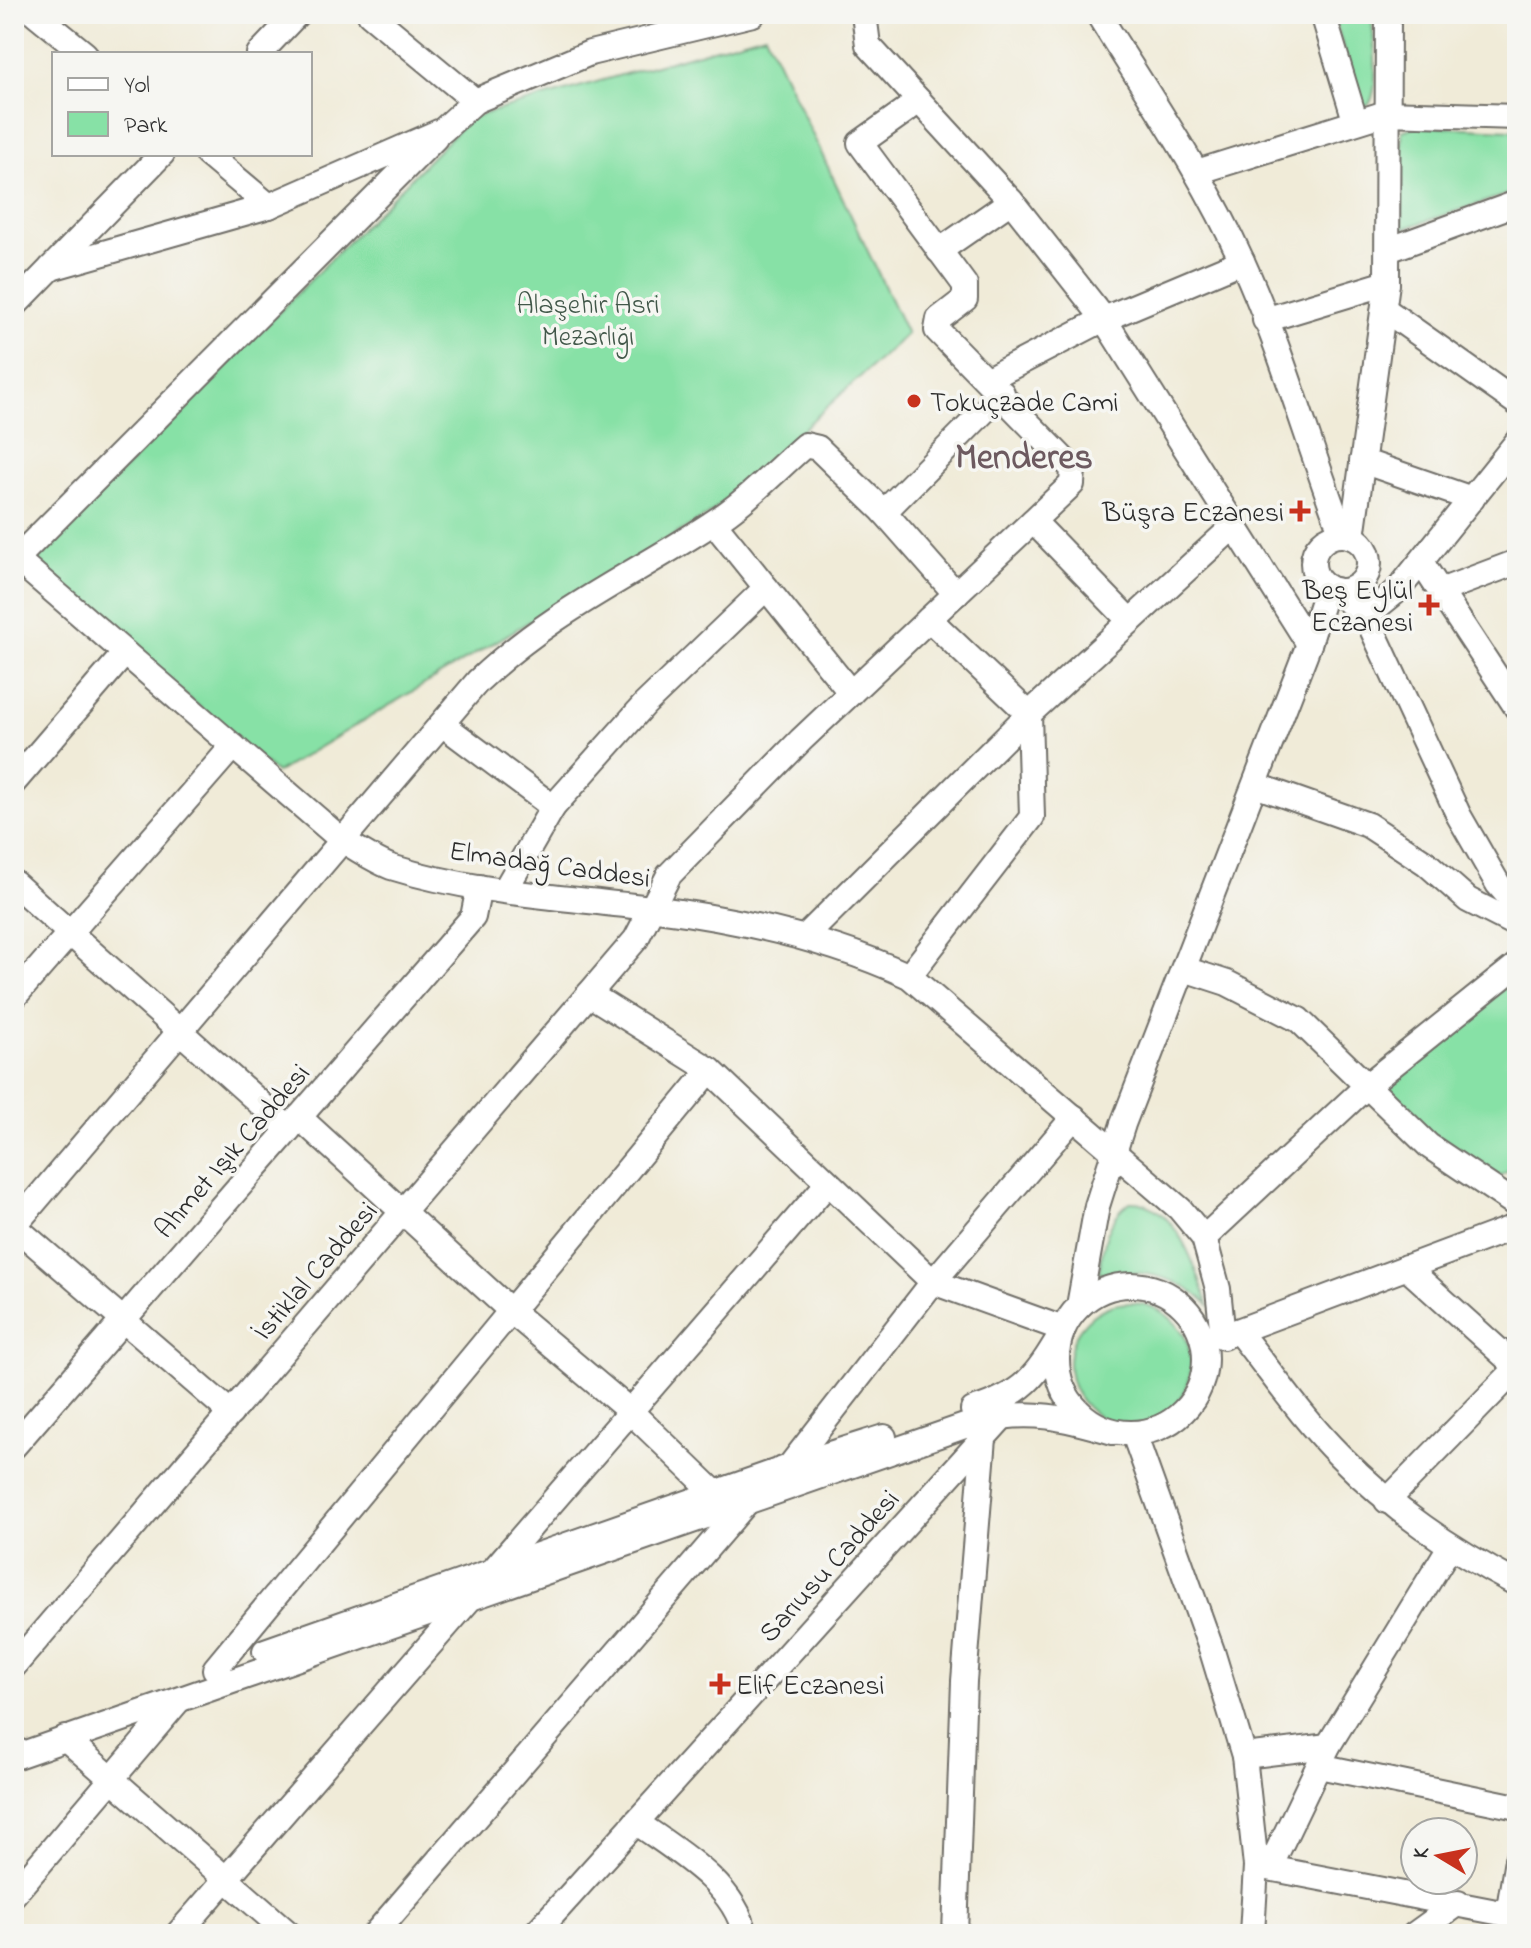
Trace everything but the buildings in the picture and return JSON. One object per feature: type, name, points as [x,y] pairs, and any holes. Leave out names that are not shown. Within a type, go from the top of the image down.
[{"type":"street","points":[[36,14],[83,52]]},
{"type":"street","points":[[261,52],[297,14]]},
{"type":"street","points":[[370,14],[475,101]]},
{"type":"street","points":[[15,558],[475,101],[590,53],[753,14]]},
{"type":"street","points":[[864,14],[868,45],[1011,201],[1104,319],[1309,644]]},
{"type":"street","points":[[1098,14],[1197,172],[1242,261],[1300,411],[1320,477],[1347,536],[1366,550],[1366,616],[1459,816],[1498,884],[1517,906]]},
{"type":"street","points":[[1323,14],[1355,120]]},
{"type":"street","points":[[1347,536],[1362,461],[1387,283],[1388,14]]},
{"type":"street","points":[[919,101],[860,143],[939,251],[1011,201]]},
{"type":"street","points":[[1197,172],[1355,120],[1386,113],[1517,117]]},
{"type":"street","points":[[51,268],[269,206],[443,130]]},
{"type":"street","points":[[14,306],[160,156]]},
{"type":"street","points":[[209,156],[269,206]]},
{"type":"street","points":[[1388,250],[1517,203]]},
{"type":"street","name":"İstiklal Caddesi","points":[[14,1666],[636,939],[669,875],[851,693],[1072,484],[1073,469],[937,330],[939,319],[965,299],[965,285],[939,251]]},
{"type":"street","points":[[884,512],[995,386],[1104,319],[1242,261]]},
{"type":"street","points":[[1265,320],[1387,283]]},
{"type":"street","points":[[1384,309],[1517,403]]},
{"type":"street","points":[[1366,616],[1398,590],[1517,442]]},
{"type":"street","points":[[231,1413],[14,1226],[478,681],[510,650],[560,613],[714,523],[805,445],[818,448],[884,512],[956,594]]},
{"type":"street","points":[[1362,461],[1472,499]]},
{"type":"street","points":[[1320,477],[1317,547],[1313,566],[1331,589],[1366,616]]},
{"type":"street","points":[[1033,521],[1130,621]]},
{"type":"street","points":[[714,523],[851,693]]},
{"type":"street","points":[[805,937],[1029,714],[1234,526]]},
{"type":"street","points":[[1317,547],[1324,540],[1347,536]]},
{"type":"street","name":"Elmadağ Caddesi","points":[[15,558],[343,841],[389,866],[479,887],[653,908],[805,937],[871,958],[909,976],[1180,1209],[1204,1238]]},
{"type":"street","points":[[1421,562],[1509,681],[1517,708]]},
{"type":"street","points":[[1440,591],[1517,562]]},
{"type":"street","points":[[1331,589],[1352,588],[1365,576],[1368,568]]},
{"type":"street","points":[[505,890],[553,807],[645,704],[766,588]]},
{"type":"street","points":[[1079,1306],[1097,1206],[1114,1152],[1331,589]]},
{"type":"street","points":[[909,976],[1032,817],[1029,714],[929,619]]},
{"type":"street","points":[[14,782],[125,653]]},
{"type":"street","points":[[442,724],[553,807]]},
{"type":"street","points":[[14,997],[233,746]]},
{"type":"street","points":[[1255,785],[1368,825],[1426,863],[1468,900],[1517,925]]},
{"type":"street","points":[[14,883],[181,1030],[631,1412],[715,1493]]},
{"type":"street","name":"Ahmet Işık Caddesi","points":[[14,1446],[473,917],[479,887]]},
{"type":"street","points":[[14,1757],[1004,1415],[1047,1414],[1124,1433],[1159,1428],[1181,1414],[1189,1404],[1221,1337],[1218,1289],[1204,1238],[1367,1086],[1517,965]]},
{"type":"street","points":[[1184,969],[1239,989],[1299,1020],[1429,1146],[1517,1205]]},
{"type":"street","points":[[589,994],[710,1070],[933,1282],[1062,1332]]},
{"type":"street","points":[[215,1669],[710,1070]]},
{"type":"street","points":[[789,1467],[933,1282],[1074,1117]]},
{"type":"street","points":[[494,1570],[828,1183]]},
{"type":"street","points":[[1221,1337],[1517,1226]]},
{"type":"street","points":[[1387,1501],[1517,1368],[1406,1267]]},
{"type":"street","points":[[1252,1934],[1263,1866],[1244,1756],[1212,1651],[1124,1433],[1081,1413],[1060,1383],[1056,1359],[1062,1332],[1079,1306],[1098,1292],[1119,1286],[1142,1285],[1163,1292],[1182,1305],[1196,1322],[1221,1337],[1387,1501],[1449,1548],[1517,1584]]},
{"type":"street","name":"Sarıusu Caddesi","points":[[535,1934],[984,1438],[1040,1369],[1062,1332]]},
{"type":"street","points":[[14,1739],[789,1467],[989,1405],[1023,1389]]},
{"type":"street","points":[[955,1934],[964,1681],[984,1438]]},
{"type":"street","points":[[375,1934],[747,1502]]},
{"type":"street","points":[[1263,1866],[1324,1756],[1449,1548]]},
{"type":"street","points":[[178,1934],[469,1599]]},
{"type":"street","points":[[14,1894],[180,1698]]},
{"type":"street","points":[[65,1738],[289,1934]]},
{"type":"street","points":[[1244,1756],[1324,1756],[1517,1807]]},
{"type":"street","points":[[636,1822],[705,1873],[741,1914],[745,1934]]},
{"type":"street","points":[[1263,1866],[1512,1915],[1517,1860]]},
{"type":"street","points":[[1415,1934],[1458,1903]]},
{"type":"green space","points":[[1333,14],[1371,14],[1375,78],[1371,101],[1366,107],[1360,103]]},
{"type":"green space","name":"Alaşehir Asri Mezarlığı","points":[[765,34],[907,334],[711,513],[276,773],[32,563],[470,118]]},
{"type":"green space","points":[[1416,126],[1511,130],[1517,138],[1517,191],[1402,229],[1402,131]]},
{"type":"green space","points":[[1517,977],[1517,1166],[1494,1179],[1399,1110],[1388,1094],[1389,1081]]},
{"type":"green space","points":[[1130,1202],[1146,1204],[1172,1224],[1198,1273],[1208,1304],[1183,1286],[1157,1276],[1129,1272],[1099,1273],[1104,1243],[1111,1225]]},
{"type":"green space","points":[[1130,1303],[1153,1307],[1173,1321],[1187,1341],[1191,1364],[1187,1387],[1173,1407],[1153,1421],[1130,1425],[1107,1421],[1087,1407],[1073,1387],[1069,1364],[1073,1341],[1087,1321],[1107,1307]]},
{"type":"place","name":"Tokuçzade Cami","points":[[914,401]]},
{"type":"place","name":"Büşra Eczanesi","points":[[1300,511]]},
{"type":"place","name":"Beş Eylül Eczanesi","points":[[1429,605]]},
{"type":"place","name":"Elif Eczanesi","points":[[720,1684]]},
{"type":"district","name":"Menderes","points":[[1024,455]]}]
